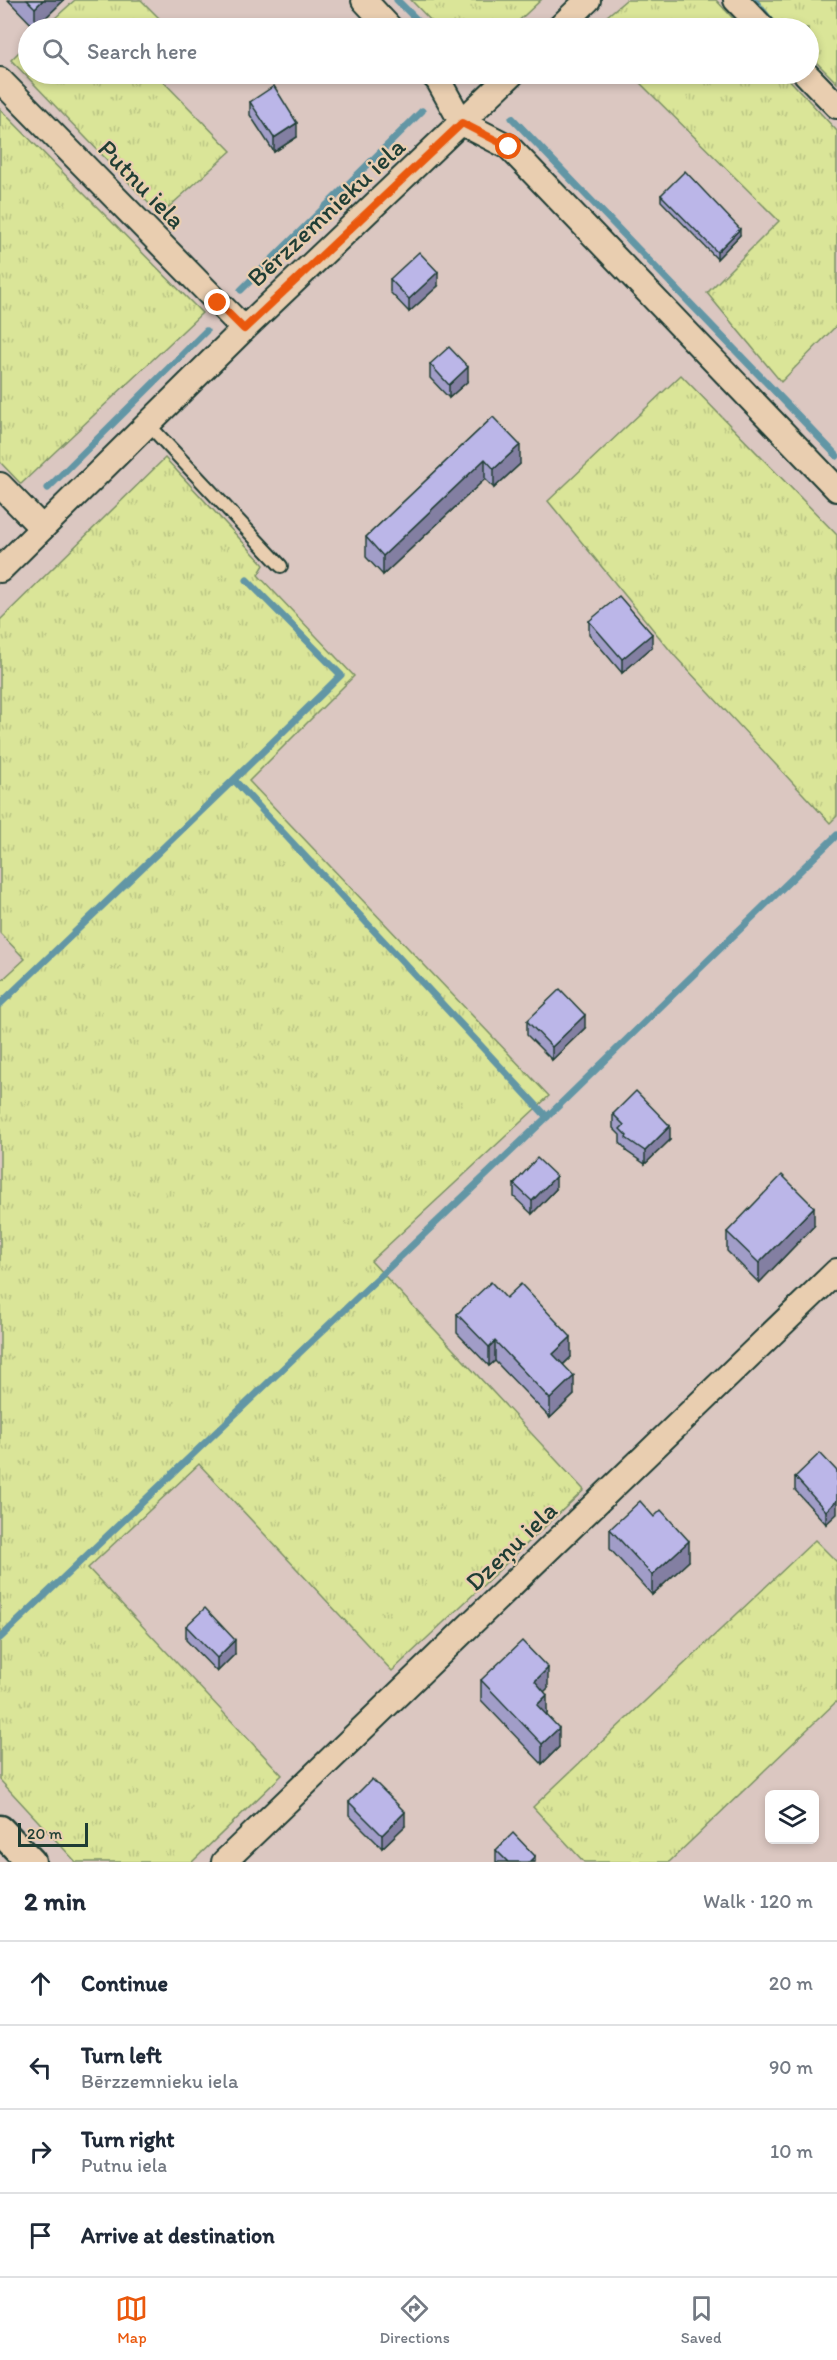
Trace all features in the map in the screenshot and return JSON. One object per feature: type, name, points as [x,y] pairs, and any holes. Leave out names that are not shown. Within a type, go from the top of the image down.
[{"type":"street","points":[[364,0],[381,18]]},
{"type":"street","points":[[569,18],[588,0]]},
{"type":"street","points":[[736,0],[753,18]]},
{"type":"street","name":"Putnu iela","points":[[0,80],[244,329]]},
{"type":"street","points":[[440,84],[462,123],[509,147],[837,489]]},
{"type":"street","name":"Bērzzemnieku iela","points":[[0,570],[244,329],[502,84]]},
{"type":"street","points":[[816,84],[837,106]]},
{"type":"street","points":[[0,485],[42,528]]},
{"type":"street","name":"Dzeņu iela","points":[[224,1862],[837,1271]]},
{"type":"street","points":[[0,1830],[31,1862]]},
{"type":"lane","points":[[148,424],[282,566]]},
{"type":"green space","points":[[75,0],[141,0],[159,18],[55,18]]},
{"type":"green space","points":[[411,0],[541,0],[522,18],[428,18]]},
{"type":"green space","points":[[626,0],[716,0],[733,18],[605,18]]},
{"type":"green space","points":[[752,0],[837,0],[837,83],[819,65],[819,18],[771,18]]},
{"type":"green space","points":[[18,53],[18,67],[11,60]]},
{"type":"green space","points":[[34,84],[166,84],[231,151],[160,215]]},
{"type":"green space","points":[[641,84],[793,84],[837,131],[837,325],[781,382],[707,293],[779,221]]},
{"type":"green space","points":[[0,109],[202,313],[21,484],[0,462]]},
{"type":"green space","points":[[681,375],[837,535],[837,816],[830,823],[673,654],[548,501]]},
{"type":"green space","points":[[165,458],[264,565],[258,575],[354,676],[249,781],[549,1096],[371,1261],[584,1490],[392,1671],[199,1464],[88,1568],[282,1775],[192,1862],[76,1862],[0,1780],[0,982],[25,959],[0,933],[0,620]]},
{"type":"green space","points":[[815,1540],[837,1562],[837,1701],[669,1862],[584,1862],[533,1807]]},
{"type":"building","points":[[27,0],[43,0],[35,8]]},
{"type":"building","points":[[274,86],[297,123],[274,138],[250,102]]},
{"type":"building","points":[[685,171],[740,229],[717,252],[661,195]]},
{"type":"building","points":[[419,252],[438,272],[409,299],[390,279]]},
{"type":"building","points":[[449,347],[468,367],[449,385],[430,364]]},
{"type":"building","points":[[493,417],[520,445],[494,469],[485,459],[383,556],[366,537]]},
{"type":"building","points":[[619,596],[652,634],[622,659],[589,621]]},
{"type":"building","points":[[560,989],[585,1015],[552,1047],[527,1021]]},
{"type":"building","points":[[636,1091],[670,1126],[645,1151],[626,1138],[627,1136],[620,1129],[624,1125],[613,1114]]},
{"type":"building","points":[[537,1158],[556,1176],[532,1201],[514,1184]]},
{"type":"building","points":[[782,1175],[814,1207],[759,1263],[727,1232]]},
{"type":"building","points":[[491,1282],[506,1298],[521,1284],[571,1337],[553,1354],[574,1376],[550,1399],[495,1341],[489,1347],[457,1314]]},
{"type":"building","points":[[820,1453],[837,1471],[837,1500],[826,1511],[795,1477]]},
{"type":"building","points":[[640,1501],[654,1517],[661,1510],[689,1541],[652,1575],[610,1529]]},
{"type":"building","points":[[205,1608],[235,1640],[217,1658],[186,1626]]},
{"type":"building","points":[[522,1641],[548,1668],[535,1681],[547,1695],[537,1705],[559,1728],[542,1744],[481,1680]]},
{"type":"building","points":[[372,1779],[405,1812],[382,1835],[349,1802]]},
{"type":"building","points":[[513,1833],[535,1856],[529,1862],[508,1862],[496,1850]]},
{"type":"waterway","points":[[397,0],[415,18]]},
{"type":"waterway","points":[[754,0],[769,18]]},
{"type":"waterway","points":[[241,290],[422,111]]},
{"type":"waterway","points":[[512,118],[837,456]]},
{"type":"waterway","points":[[48,488],[206,331]]},
{"type":"waterway","points":[[0,1004],[341,675],[247,580]]},
{"type":"waterway","points":[[235,781],[547,1117]]},
{"type":"waterway","points":[[0,1638],[547,1117],[837,835]]},
{"type":"route","points":[[218,303],[244,329],[462,123],[509,147]]}]
